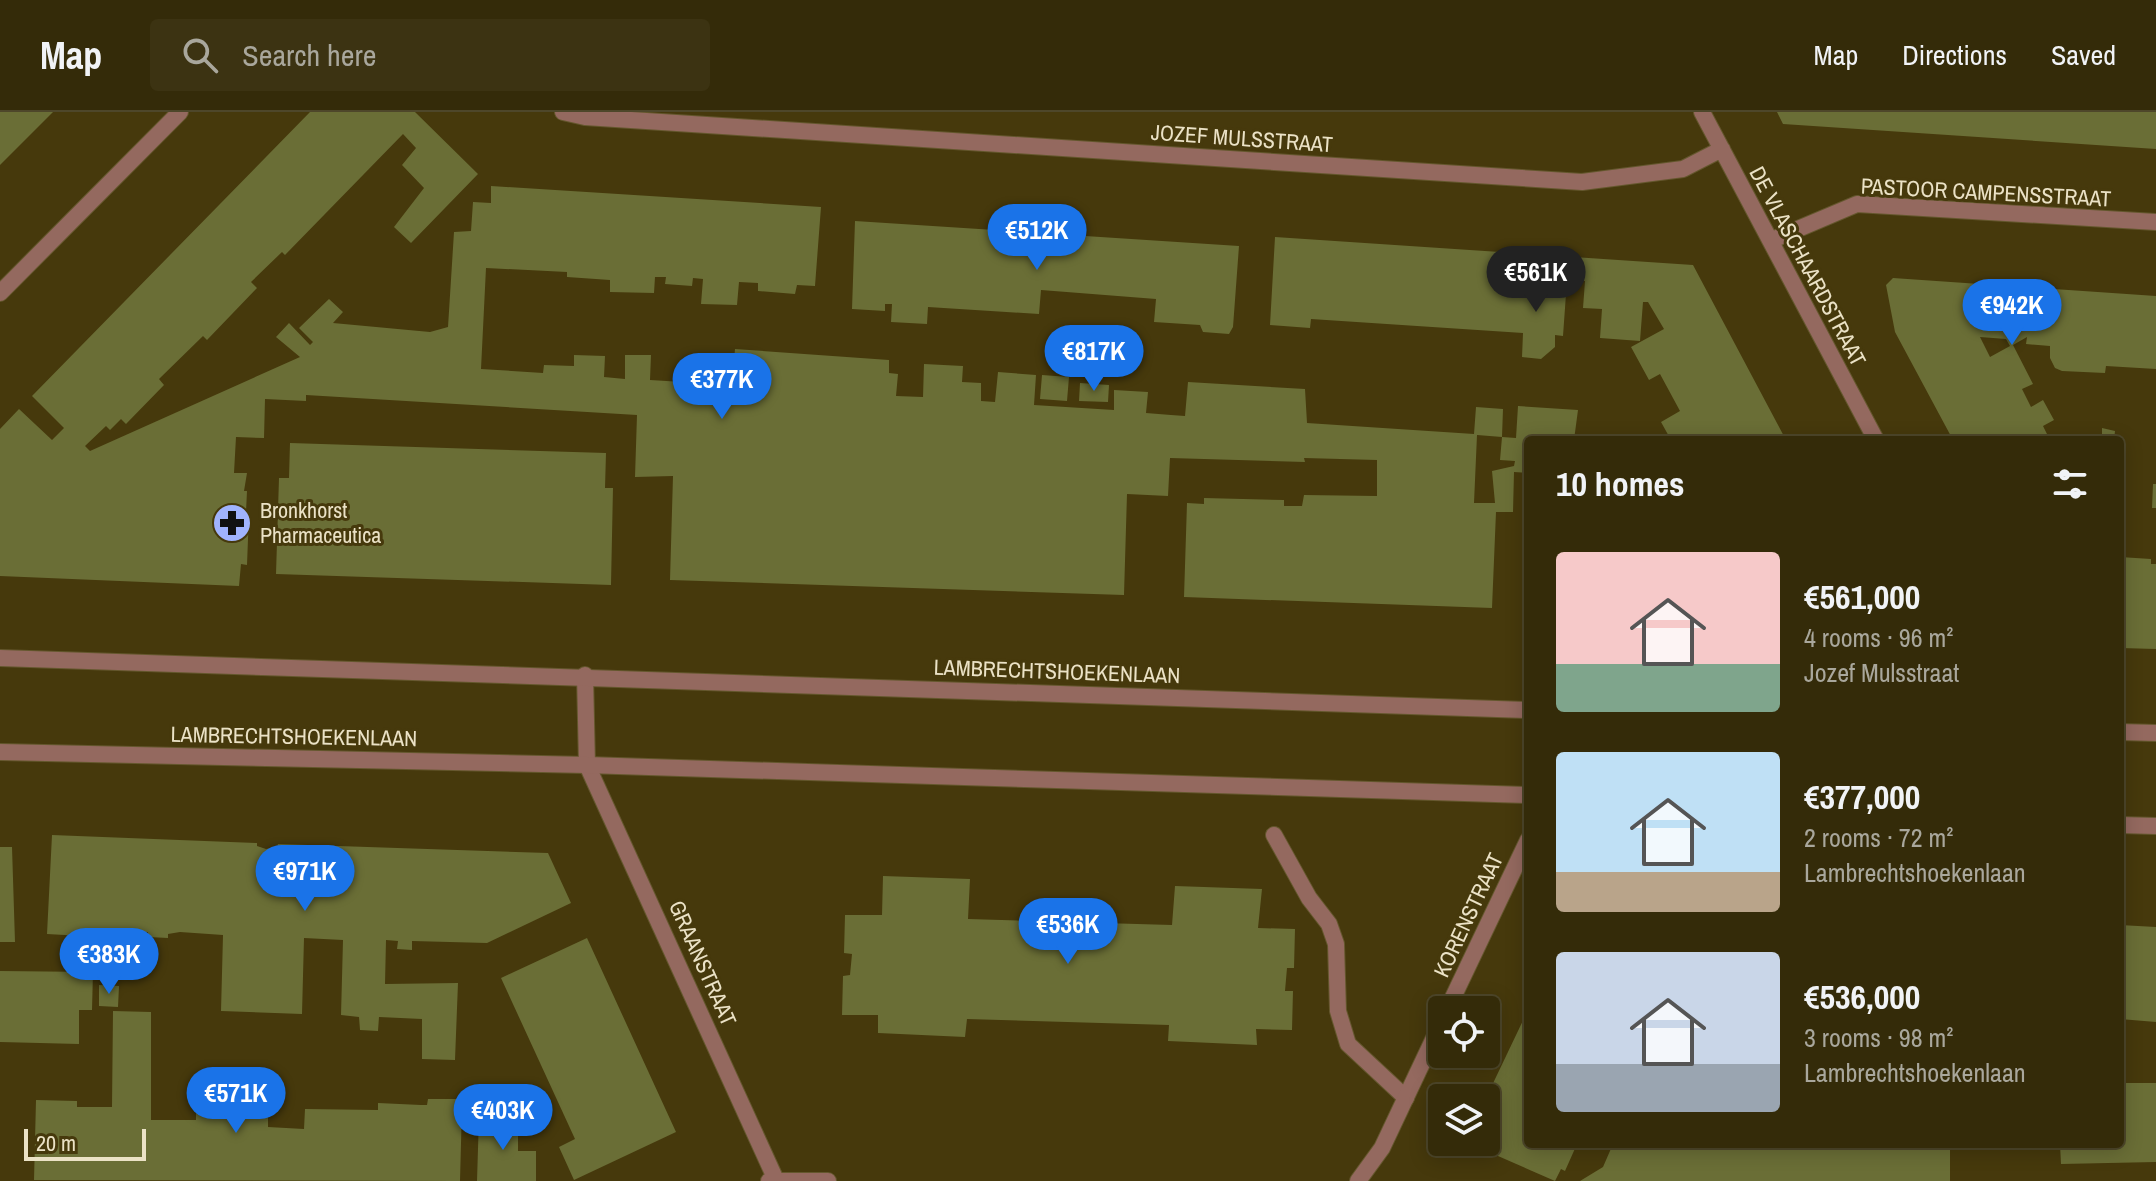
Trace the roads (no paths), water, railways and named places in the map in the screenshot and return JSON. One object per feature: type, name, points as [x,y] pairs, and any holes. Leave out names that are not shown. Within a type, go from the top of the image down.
[{"type":"street","points":[[0,293],[180,112]]},
{"type":"street","name":"JOZEF MULSSTRAAT","points":[[563,112],[585,117],[802,134],[1582,182],[1683,169],[1722,149]]},
{"type":"street","name":"DE VLASCHAARDSTRAAT","points":[[1702,112],[1874,436]]},
{"type":"street","name":"PASTOOR CAMPENSSTRAAT","points":[[1772,240],[1857,204],[2156,222]]},
{"type":"street","name":"LAMBRECHTSHOEKENLAAN","points":[[0,658],[585,675],[1524,710]]},
{"type":"street","points":[[585,675],[587,765]]},
{"type":"street","points":[[2124,732],[2156,733]]},
{"type":"street","name":"LAMBRECHTSHOEKENLAAN","points":[[0,752],[587,765],[1524,795]]},
{"type":"street","name":"GRAANSTRAAT","points":[[587,765],[772,1180]]},
{"type":"street","points":[[2124,825],[2156,826]]},
{"type":"street","points":[[1274,835],[1309,898],[1329,924],[1336,944],[1338,1011],[1348,1044],[1406,1098]]},
{"type":"street","name":"KORENSTRAAT","points":[[1454,996],[1524,848]]},
{"type":"street","points":[[1358,1181],[1382,1148],[1428,1051]]},
{"type":"street","points":[[772,1180],[828,1181]]},
{"type":"place","name":"Bronkhorst Pharmaceutica","points":[[232,523]]}]
